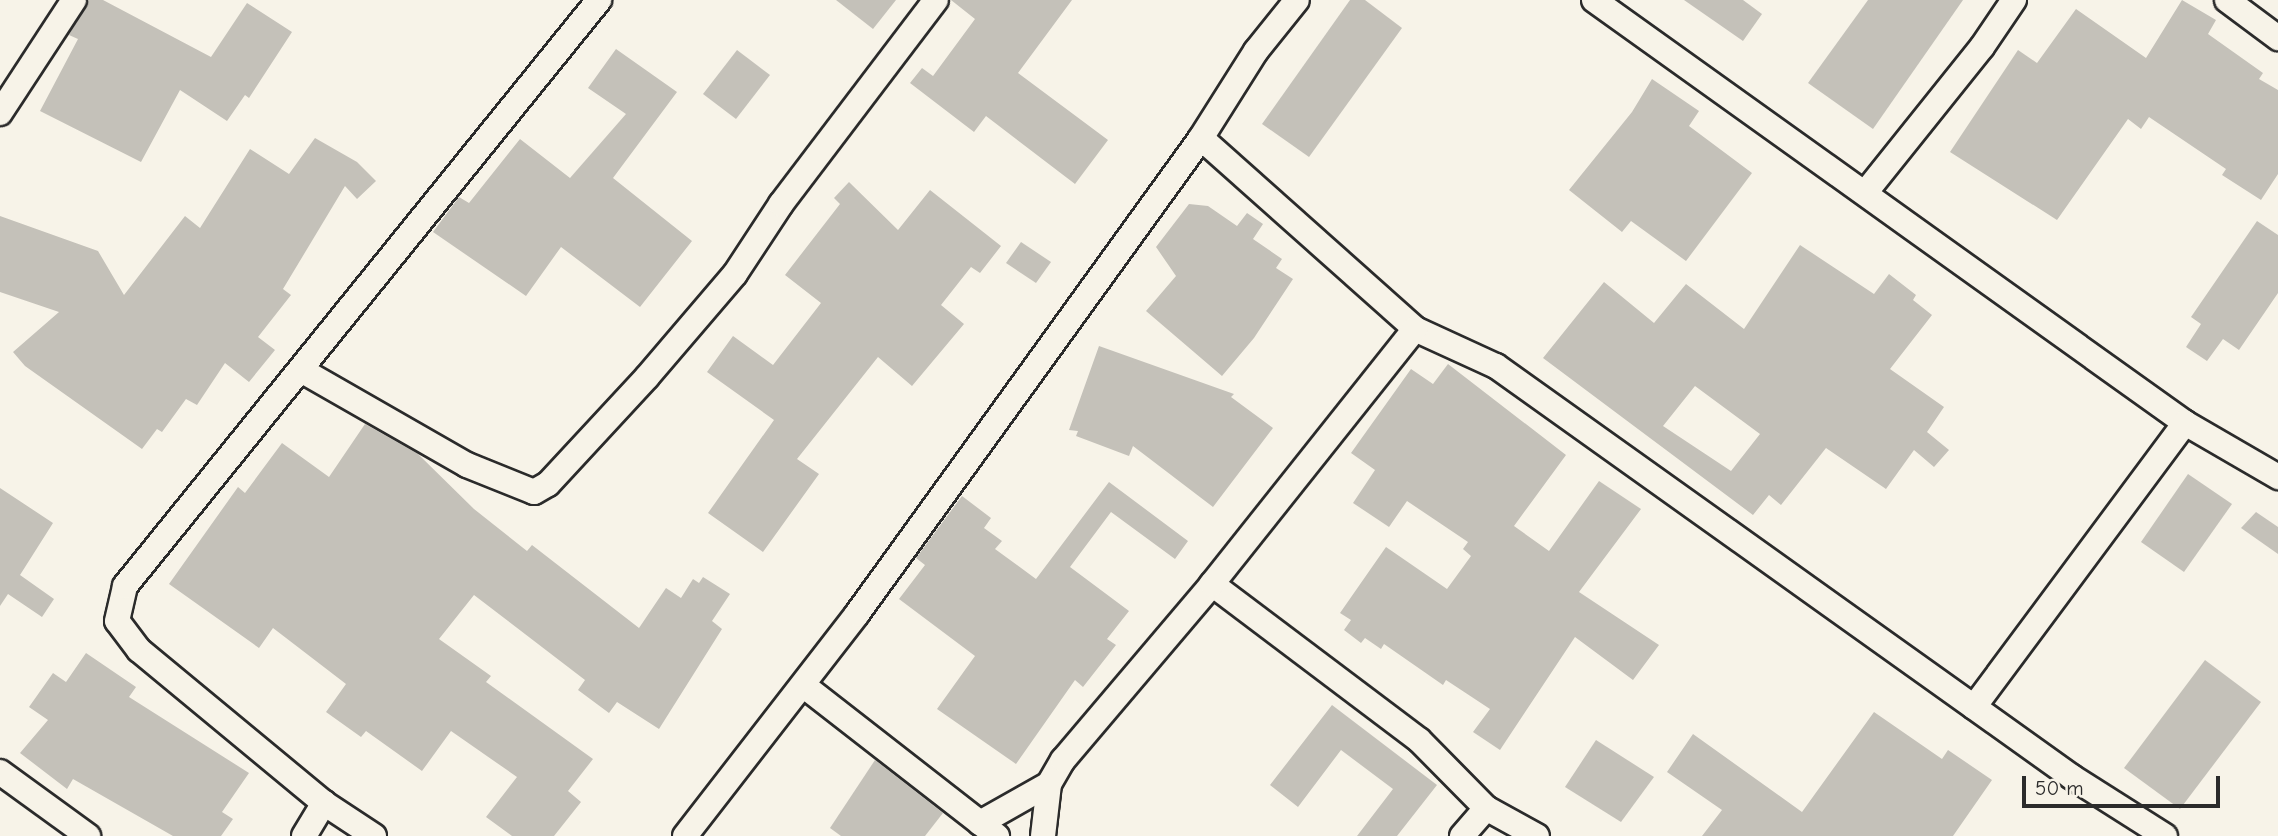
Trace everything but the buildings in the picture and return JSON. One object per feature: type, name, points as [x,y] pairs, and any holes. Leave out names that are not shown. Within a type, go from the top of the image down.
[{"type":"street","points":[[0,113],[74,0]]},
{"type":"street","points":[[374,836],[324,803],[139,650],[117,621],[125,586],[599,0]]},
{"type":"street","points":[[301,370],[467,465],[534,492],[548,484],[647,377],[735,274],[781,204],[936,0]]},
{"type":"street","points":[[685,836],[803,685],[1201,138],[1256,51],[1297,0]]},
{"type":"street","points":[[1594,0],[2185,423],[2278,477]]},
{"type":"street","points":[[1865,193],[1982,47],[2014,0]]},
{"type":"street","points":[[2227,0],[2278,38]]},
{"type":"street","points":[[1201,138],[1415,328],[1496,366],[2072,778],[2165,836]]},
{"type":"street","points":[[803,685],[988,830],[1049,784],[1063,760],[1212,584],[1415,328]]},
{"type":"street","points":[[1975,707],[2185,423]]},
{"type":"street","points":[[1212,584],[1419,740],[1486,808],[1537,836]]},
{"type":"street","points":[[0,772],[89,836]]},
{"type":"street","points":[[1043,836],[1049,784]]},
{"type":"street","points":[[304,836],[324,803]]},
{"type":"street","points":[[1462,836],[1486,808]]}]
